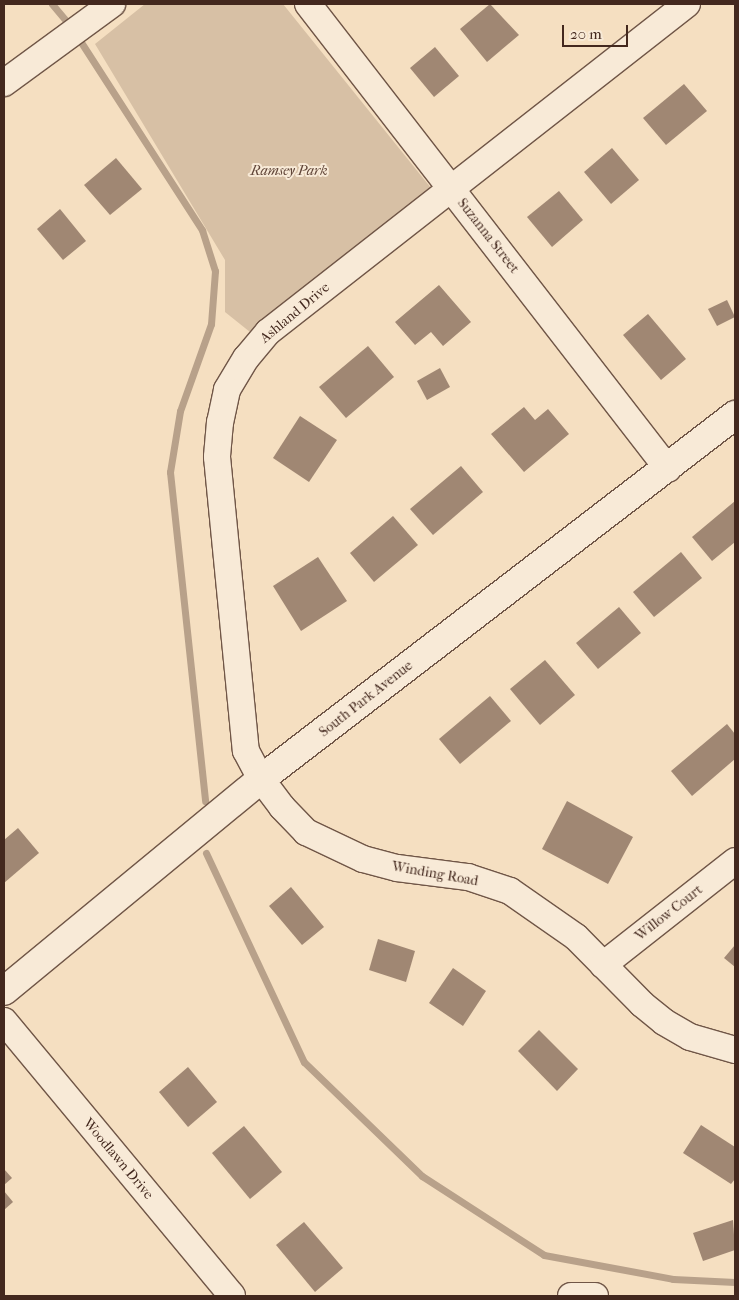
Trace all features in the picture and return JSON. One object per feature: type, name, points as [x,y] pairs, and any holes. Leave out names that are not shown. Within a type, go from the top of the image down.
[{"type":"street","points":[[4,82],[112,4]]},
{"type":"street","name":"Suzanna Street","points":[[308,4],[668,468]]},
{"type":"street","name":"Ashland Drive","points":[[261,780],[246,751],[217,457],[220,422],[228,390],[246,358],[268,332],[452,190],[687,4]]},
{"type":"street","name":"South Park Avenue","points":[[4,991],[261,780],[735,415]]},
{"type":"street","name":"Winding Road","points":[[261,780],[306,832],[334,848],[397,868],[468,877],[510,892],[576,937],[664,1022],[690,1037],[735,1050]]},
{"type":"street","name":"Willow Court","points":[[603,965],[735,861]]},
{"type":"street","name":"Woodlawn Drive","points":[[4,1021],[232,1296]]},
{"type":"street","points":[[571,1296],[595,1296]]},
{"type":"green space","name":"Ramsey Park","points":[[145,4],[283,4],[431,188],[250,332],[225,312],[225,260],[95,44]]},
{"type":"building","points":[[490,4],[519,35],[487,62],[460,29]]},
{"type":"building","points":[[435,47],[459,76],[434,97],[410,68]]},
{"type":"building","points":[[684,84],[707,111],[666,145],[643,118]]},
{"type":"building","points":[[612,148],[639,180],[611,204],[584,172]]},
{"type":"building","points":[[116,158],[142,189],[110,215],[84,185]]},
{"type":"building","points":[[559,191],[583,220],[552,247],[527,217]]},
{"type":"building","points":[[60,209],[86,241],[63,260],[37,229]]},
{"type":"building","points":[[439,285],[471,322],[443,346],[431,332],[415,345],[395,322]]},
{"type":"building","points":[[727,300],[735,317],[717,326],[708,309]]},
{"type":"building","points":[[648,314],[686,359],[661,380],[623,335]]},
{"type":"building","points":[[368,346],[394,377],[346,418],[319,387]]},
{"type":"building","points":[[440,368],[450,387],[427,400],[417,381]]},
{"type":"building","points":[[524,407],[535,420],[548,409],[569,434],[524,472],[491,434]]},
{"type":"building","points":[[300,416],[337,440],[309,482],[273,458]]},
{"type":"building","points":[[461,466],[483,492],[433,535],[410,509]]},
{"type":"building","points":[[735,501],[735,542],[712,561],[692,537]]},
{"type":"building","points":[[393,516],[418,545],[374,582],[350,553]]},
{"type":"building","points":[[681,552],[702,578],[654,617],[633,592]]},
{"type":"building","points":[[318,557],[347,601],[301,631],[273,586]]},
{"type":"building","points":[[619,607],[641,633],[598,669],[576,643]]},
{"type":"building","points":[[545,660],[575,695],[540,725],[510,689]]},
{"type":"building","points":[[490,696],[511,721],[460,764],[439,739]]},
{"type":"building","points":[[727,724],[735,734],[735,759],[692,796],[671,771]]},
{"type":"building","points":[[567,801],[633,837],[608,884],[542,849]]},
{"type":"building","points":[[18,828],[39,853],[4,883],[4,840]]},
{"type":"building","points":[[291,887],[324,927],[302,945],[269,906]]},
{"type":"building","points":[[378,939],[415,951],[406,982],[369,970]]},
{"type":"building","points":[[735,945],[735,967],[724,958]]},
{"type":"building","points":[[453,968],[486,991],[463,1026],[429,1003]]},
{"type":"building","points":[[539,1030],[578,1069],[557,1091],[518,1051]]},
{"type":"building","points":[[188,1067],[217,1102],[188,1127],[159,1092]]},
{"type":"building","points":[[701,1125],[735,1147],[735,1179],[731,1184],[683,1153]]},
{"type":"building","points":[[244,1126],[282,1172],[250,1199],[212,1153]]},
{"type":"building","points":[[4,1169],[12,1178],[4,1185]]},
{"type":"building","points":[[4,1191],[13,1202],[4,1210]]},
{"type":"building","points":[[733,1220],[735,1250],[703,1261],[693,1233]]},
{"type":"building","points":[[304,1222],[343,1268],[315,1292],[276,1245]]},
{"type":"waterway","points":[[52,4],[71,27]]},
{"type":"waterway","points":[[77,36],[202,230],[215,271],[211,324],[180,411],[170,472],[205,801]]},
{"type":"waterway","points":[[206,853],[304,1062],[422,1176],[544,1255],[673,1279],[735,1282]]}]
